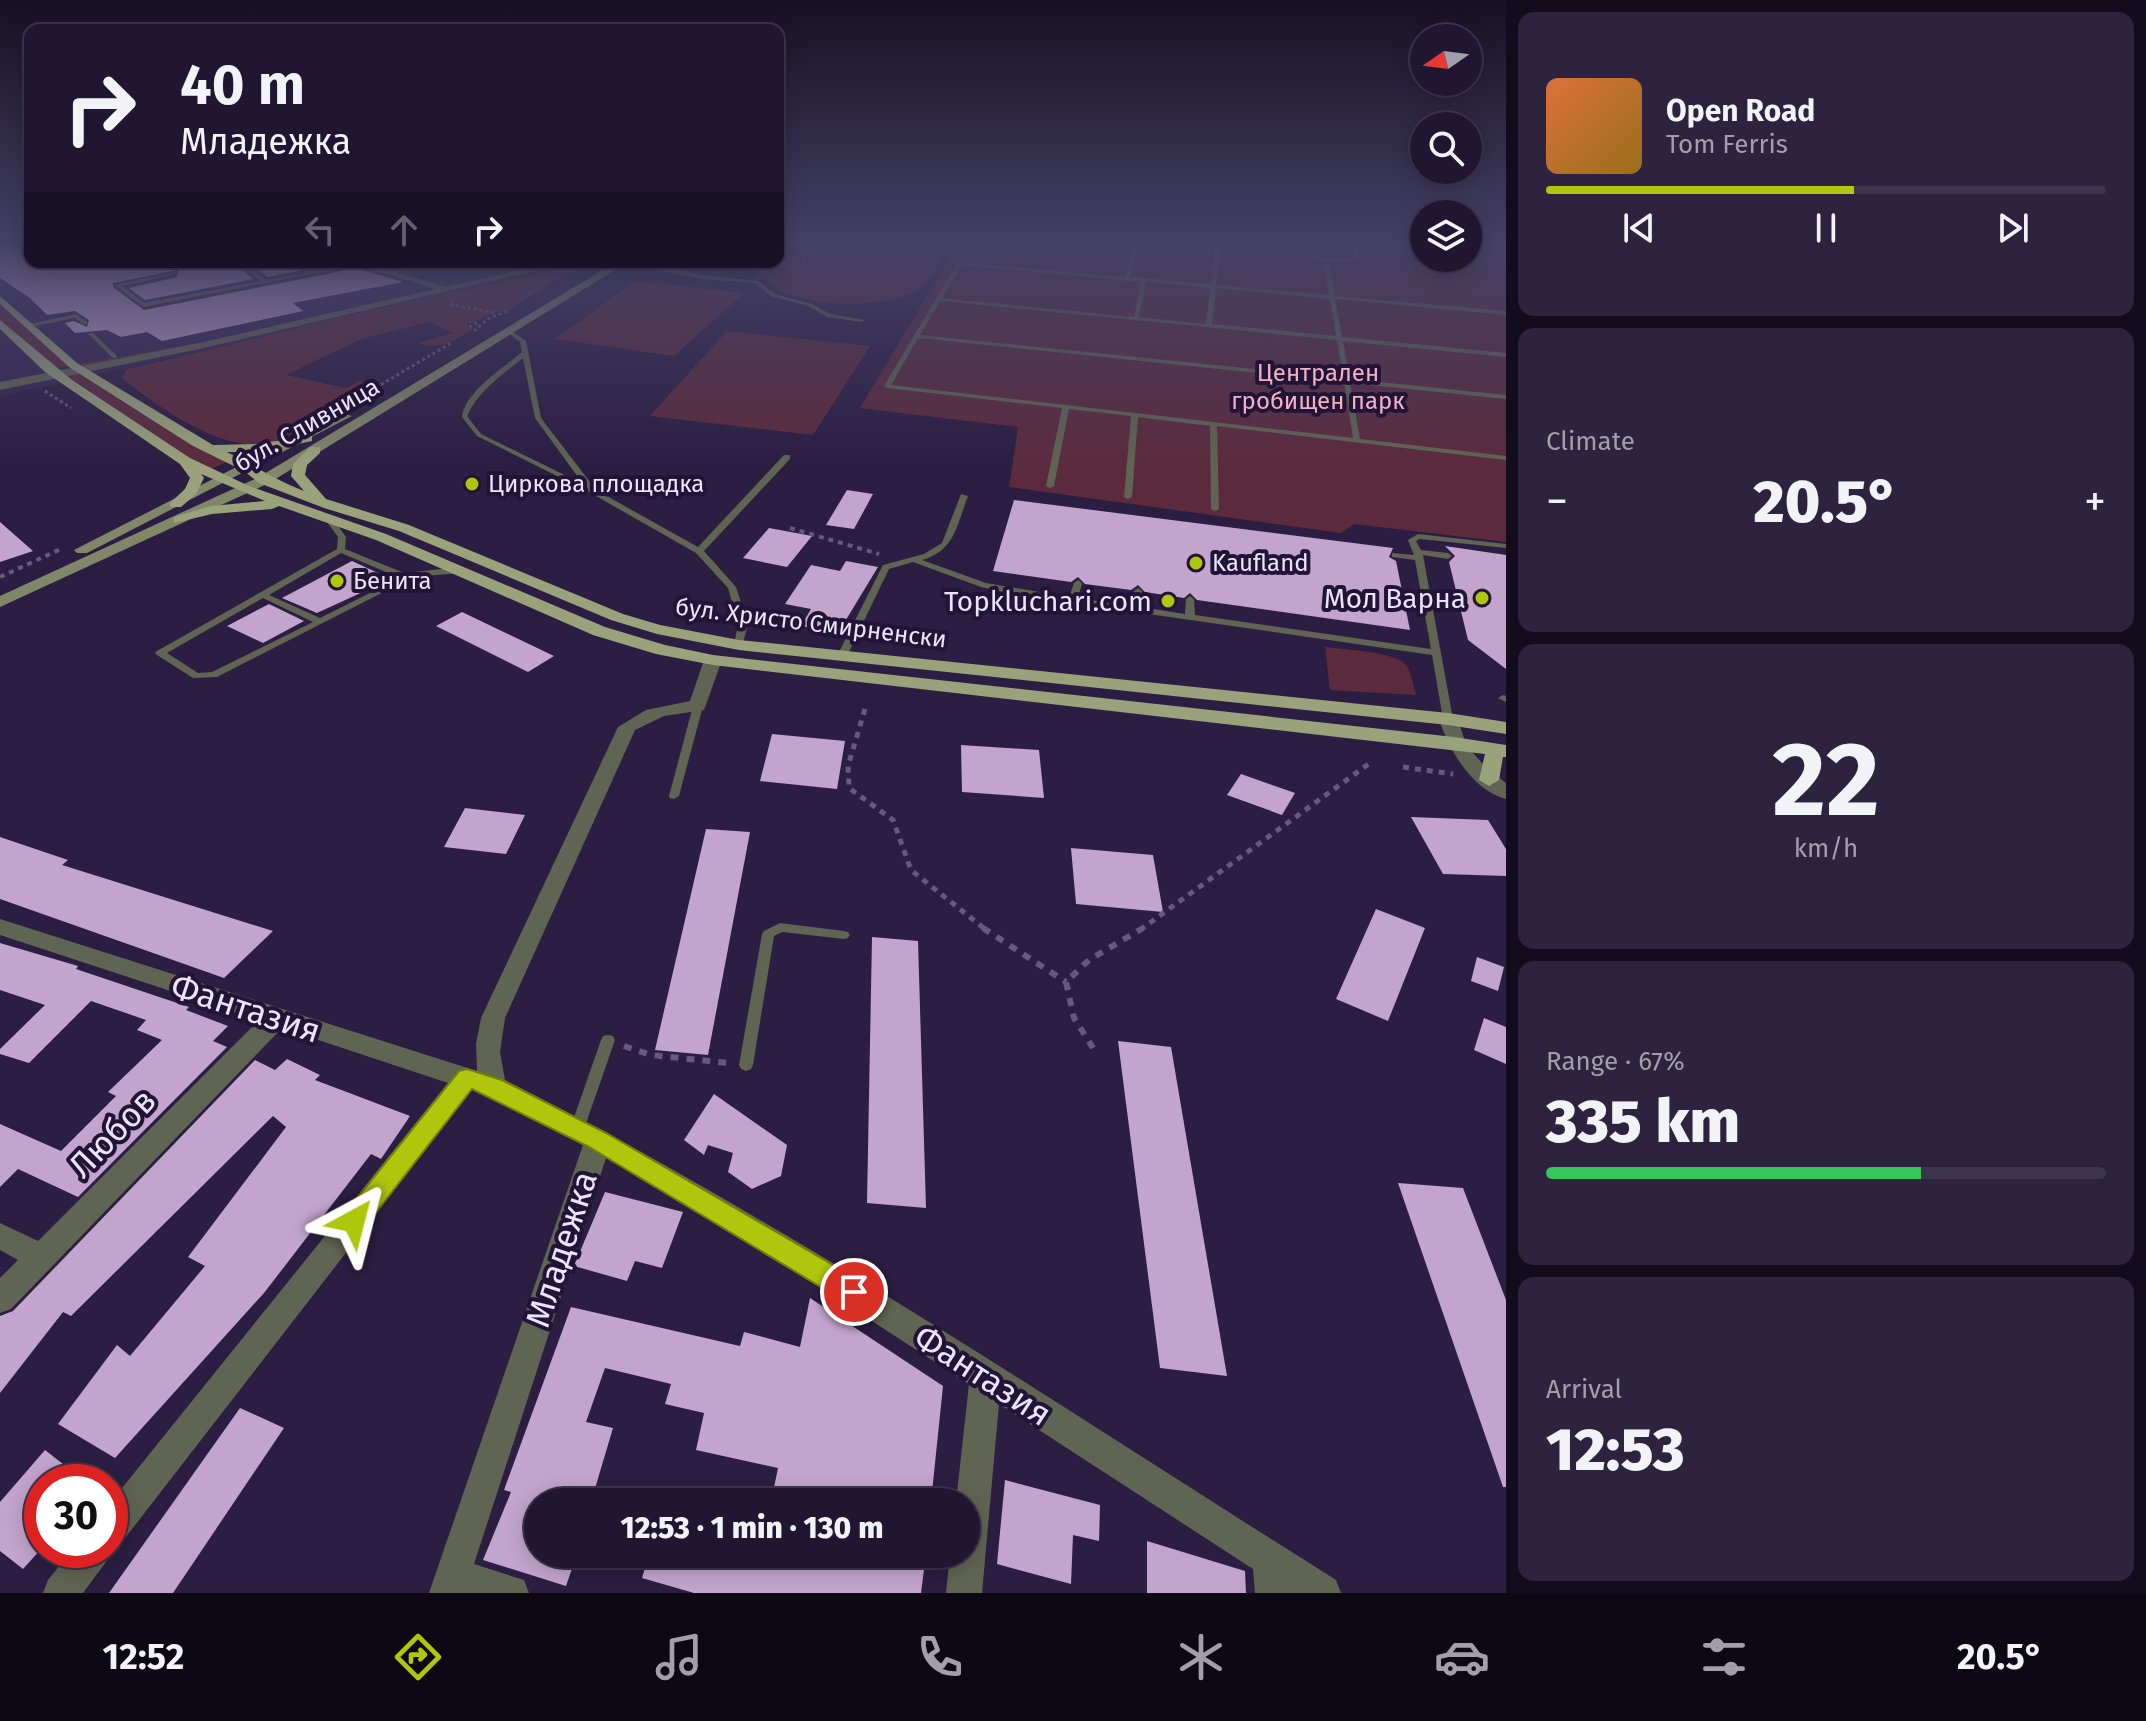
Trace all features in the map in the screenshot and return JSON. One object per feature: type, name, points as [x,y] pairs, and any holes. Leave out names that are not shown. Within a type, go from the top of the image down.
[{"type":"main road","name":"бул. Христо Смирненски","points":[[22,318],[77,367],[198,443],[249,468],[264,480],[381,537],[599,631],[662,650],[713,660],[1503,751]]},
{"type":"main road","name":"бул. Сливница","points":[[0,588],[178,512],[264,480],[311,444],[516,318]]},
{"type":"main road","name":"бул. Сливница","points":[[0,602],[178,512],[224,480],[311,444],[532,318]]},
{"type":"main road","name":"бул. Христо Смирненски","points":[[0,323],[53,373],[185,461],[224,480],[288,506],[404,528],[617,617],[657,629],[739,645],[1448,719],[1506,728]]},
{"type":"main road","points":[[198,443],[247,449],[311,444]]},
{"type":"main road","points":[[311,444],[300,464],[298,476],[330,513]]},
{"type":"main road","points":[[178,512],[197,478],[185,461]]},
{"type":"main road","points":[[178,512],[288,506]]},
{"type":"main road","points":[[1489,780],[1494,755],[1503,751]]},
{"type":"street","points":[[77,367],[312,318]]},
{"type":"street","points":[[0,384],[25,381],[115,357],[231,336]]},
{"type":"street","points":[[0,384],[53,373]]},
{"type":"street","points":[[128,1508],[488,1071],[486,1045],[493,1018],[627,727],[657,712],[698,706],[713,660]]},
{"type":"street","points":[[1448,719],[1454,743],[1489,780],[1506,793]]},
{"type":"street","name":"Фантазия","points":[[0,927],[480,1082]]},
{"type":"street","name":"Любов","points":[[0,1299],[276,1018]]},
{"type":"street","name":"Младежка","points":[[450,1584],[587,1134],[480,1082]]},
{"type":"street","name":"Фантазия","points":[[587,1134],[828,1276],[986,1376],[1271,1576],[1323,1593]]},
{"type":"street","points":[[0,1236],[41,1257]]},
{"type":"street","points":[[964,1593],[986,1376]]},
{"type":"street","points":[[61,1593],[80,1568]]},
{"type":"street","points":[[450,1584],[511,1593]]},
{"type":"lane","points":[[29,325],[64,318]]},
{"type":"lane","points":[[79,318],[85,323]]},
{"type":"lane","points":[[848,318],[862,320]]},
{"type":"lane","points":[[927,318],[887,386],[1506,458]]},
{"type":"lane","points":[[1129,318],[1506,355]]},
{"type":"lane","points":[[1209,326],[1210,318]]},
{"type":"lane","points":[[1336,318],[1357,441]]},
{"type":"lane","points":[[510,332],[523,341],[538,418],[593,492]]},
{"type":"lane","points":[[91,334],[115,357]]},
{"type":"lane","points":[[916,336],[1506,397]]},
{"type":"lane","points":[[526,352],[475,397],[466,407],[464,416],[479,435],[593,492],[699,551],[732,587],[743,624],[739,645]]},
{"type":"lane","points":[[1050,486],[1066,407]]},
{"type":"lane","points":[[1128,497],[1135,415]]},
{"type":"lane","points":[[1213,424],[1215,509]]},
{"type":"lane","points":[[699,551],[787,457]]},
{"type":"lane","points":[[842,656],[886,567],[927,556],[946,544],[964,496]]},
{"type":"lane","points":[[330,513],[342,537],[341,550]]},
{"type":"lane","points":[[1448,719],[1418,555],[1412,540],[1418,536],[1506,546]]},
{"type":"lane","points":[[341,550],[410,576]]},
{"type":"lane","points":[[341,550],[160,653],[204,677],[410,576],[460,570]]},
{"type":"lane","points":[[1395,555],[1448,556]]},
{"type":"lane","points":[[912,559],[984,585],[1437,653]]},
{"type":"lane","points":[[1073,599],[1078,583]]},
{"type":"lane","points":[[1136,609],[1138,591]]},
{"type":"lane","points":[[263,595],[321,622]]},
{"type":"lane","points":[[1190,599],[1190,617]]},
{"type":"lane","points":[[674,796],[698,706]]},
{"type":"lane","points":[[746,1065],[768,934],[780,927],[844,935]]},
{"type":"lane","points":[[587,1134],[608,1040]]},
{"type":"path","points":[[477,329],[469,327],[479,321]]},
{"type":"path","points":[[25,381],[80,414]]},
{"type":"path","points":[[790,528],[879,554],[893,564]]},
{"type":"path","points":[[865,709],[848,766],[849,788],[893,820],[911,870],[970,920],[1066,982],[1074,1018],[1093,1048]]},
{"type":"path","points":[[1066,982],[1089,960],[1136,933],[1370,763]]},
{"type":"path","points":[[1403,767],[1489,780]]},
{"type":"path","points":[[608,1040],[651,1055],[746,1065]]},
{"type":"shaded area","points":[[0,318],[343,318],[0,397]]},
{"type":"green space","points":[[0,318],[21,318],[73,365],[49,370],[0,323]]},
{"type":"green space","points":[[336,318],[481,318],[466,326],[473,329],[447,343],[434,346],[419,343],[452,333],[430,322],[361,339],[286,375],[346,388],[361,380],[365,391],[272,442],[234,442],[192,426],[122,378],[127,369]]},
{"type":"green space","points":[[583,318],[716,318],[674,356],[555,339]]},
{"type":"green space","name":"Централен гробищен парк","points":[[914,318],[1506,318],[1506,542],[1354,524],[1341,533],[1009,487],[1018,427],[860,408]]},
{"type":"green space","points":[[727,331],[870,346],[813,435],[650,416]]},
{"type":"green space","points":[[226,338],[83,370],[231,460],[206,471],[57,375],[80,370],[73,365]]},
{"type":"green space","points":[[1325,647],[1380,654],[1400,660],[1410,672],[1416,695],[1330,690]]},
{"type":"building","points":[[86,318],[269,318],[162,341],[147,332],[121,337],[107,330],[75,333],[65,323],[74,321],[87,327],[89,320]]},
{"type":"building","points":[[847,490],[873,494],[854,529],[826,525]]},
{"type":"building","name":"Kaufland","points":[[1014,500],[1393,548],[1389,557],[1396,561],[1410,630],[1197,600],[1190,593],[1184,598],[1145,592],[1138,585],[1131,590],[1085,584],[1078,577],[1071,582],[993,571]]},
{"type":"building","points":[[0,522],[33,551],[0,562]]},
{"type":"building","points":[[769,528],[812,536],[787,567],[743,558]]},
{"type":"building","name":"Мол Варна","points":[[1445,546],[1506,555],[1506,669],[1468,640],[1449,562],[1455,556]]},
{"type":"building","points":[[352,561],[391,579],[317,613],[282,598]]},
{"type":"building","points":[[846,561],[878,567],[838,633],[801,626],[811,609],[785,604],[811,565],[840,571]]},
{"type":"building","points":[[269,604],[304,621],[263,643],[227,626]]},
{"type":"building","points":[[462,612],[554,656],[528,672],[436,626]]},
{"type":"building","points":[[772,734],[845,741],[837,789],[760,781]]},
{"type":"building","points":[[961,745],[1039,750],[1044,798],[962,792]]},
{"type":"building","points":[[1241,774],[1295,793],[1282,815],[1227,795]]},
{"type":"building","points":[[465,808],[525,815],[506,854],[444,847]]},
{"type":"building","points":[[1411,817],[1488,820],[1506,849],[1506,876],[1443,874]]},
{"type":"building","points":[[706,829],[750,832],[708,1055],[655,1050]]},
{"type":"building","points":[[0,837],[68,860],[62,865],[273,931],[224,978],[0,899]]},
{"type":"building","points":[[1071,848],[1153,855],[1163,912],[1076,904]]},
{"type":"building","points":[[1376,909],[1425,928],[1388,1021],[1336,999]]},
{"type":"building","points":[[872,937],[918,941],[926,1208],[867,1203]]},
{"type":"building","points":[[0,943],[78,966],[76,969],[189,1007],[186,1010],[228,1026],[213,1041],[227,1047],[78,1197],[18,1169],[0,1187],[0,1124],[61,1151],[116,1096],[108,1092],[162,1040],[137,1030],[146,1020],[91,1001],[29,1063],[0,1054],[0,1049],[45,1005],[0,990]]},
{"type":"building","points":[[1477,957],[1504,967],[1498,991],[1471,981]]},
{"type":"building","points":[[1484,1018],[1506,1027],[1506,1064],[1474,1050]]},
{"type":"building","points":[[1118,1041],[1171,1047],[1227,1376],[1160,1368]]},
{"type":"building","points":[[287,1059],[320,1075],[315,1080],[410,1116],[381,1159],[371,1154],[264,1293],[115,1458],[58,1424],[117,1345],[130,1356],[205,1266],[188,1257],[286,1127],[273,1116],[71,1316],[63,1312],[0,1393],[0,1316],[13,1311],[255,1060],[275,1070]]},
{"type":"building","points":[[714,1094],[787,1145],[781,1176],[752,1189],[728,1172],[733,1153],[708,1145],[704,1155],[684,1140]]},
{"type":"building","points":[[1398,1183],[1463,1188],[1506,1300],[1506,1487],[1503,1487]]},
{"type":"building","points":[[605,1192],[683,1212],[662,1268],[635,1261],[627,1281],[574,1266]]},
{"type":"building","points":[[810,1298],[943,1386],[932,1488],[774,1488],[778,1468],[696,1450],[704,1413],[665,1404],[671,1384],[605,1368],[586,1422],[613,1428],[595,1488],[524,1488],[524,1568],[572,1568],[566,1586],[483,1560],[511,1492],[504,1490],[571,1307],[740,1346],[744,1332],[800,1347]]},
{"type":"building","points":[[240,1408],[284,1428],[173,1593],[109,1593]]},
{"type":"building","points":[[45,1450],[63,1464],[33,1464]]},
{"type":"building","points":[[24,1474],[23,1569],[0,1551],[0,1502]]},
{"type":"building","points":[[1005,1480],[1100,1505],[1099,1541],[1073,1535],[1071,1584],[997,1564]]},
{"type":"building","points":[[1147,1541],[1245,1571],[1246,1593],[1147,1593]]},
{"type":"building","points":[[645,1568],[924,1568],[921,1593],[694,1593],[642,1578]]},
{"type":"place","name":"Циркова площадка","points":[[472,484]]},
{"type":"place","name":"Kaufland","points":[[1196,563]]},
{"type":"place","name":"Бенита","points":[[337,581]]},
{"type":"place","name":"Мол Варна","points":[[1482,598]]},
{"type":"place","name":"Topkluchari.com","points":[[1168,601]]},
{"type":"route","points":[[354,1221],[467,1078],[494,1087],[598,1140],[854,1292]]}]
